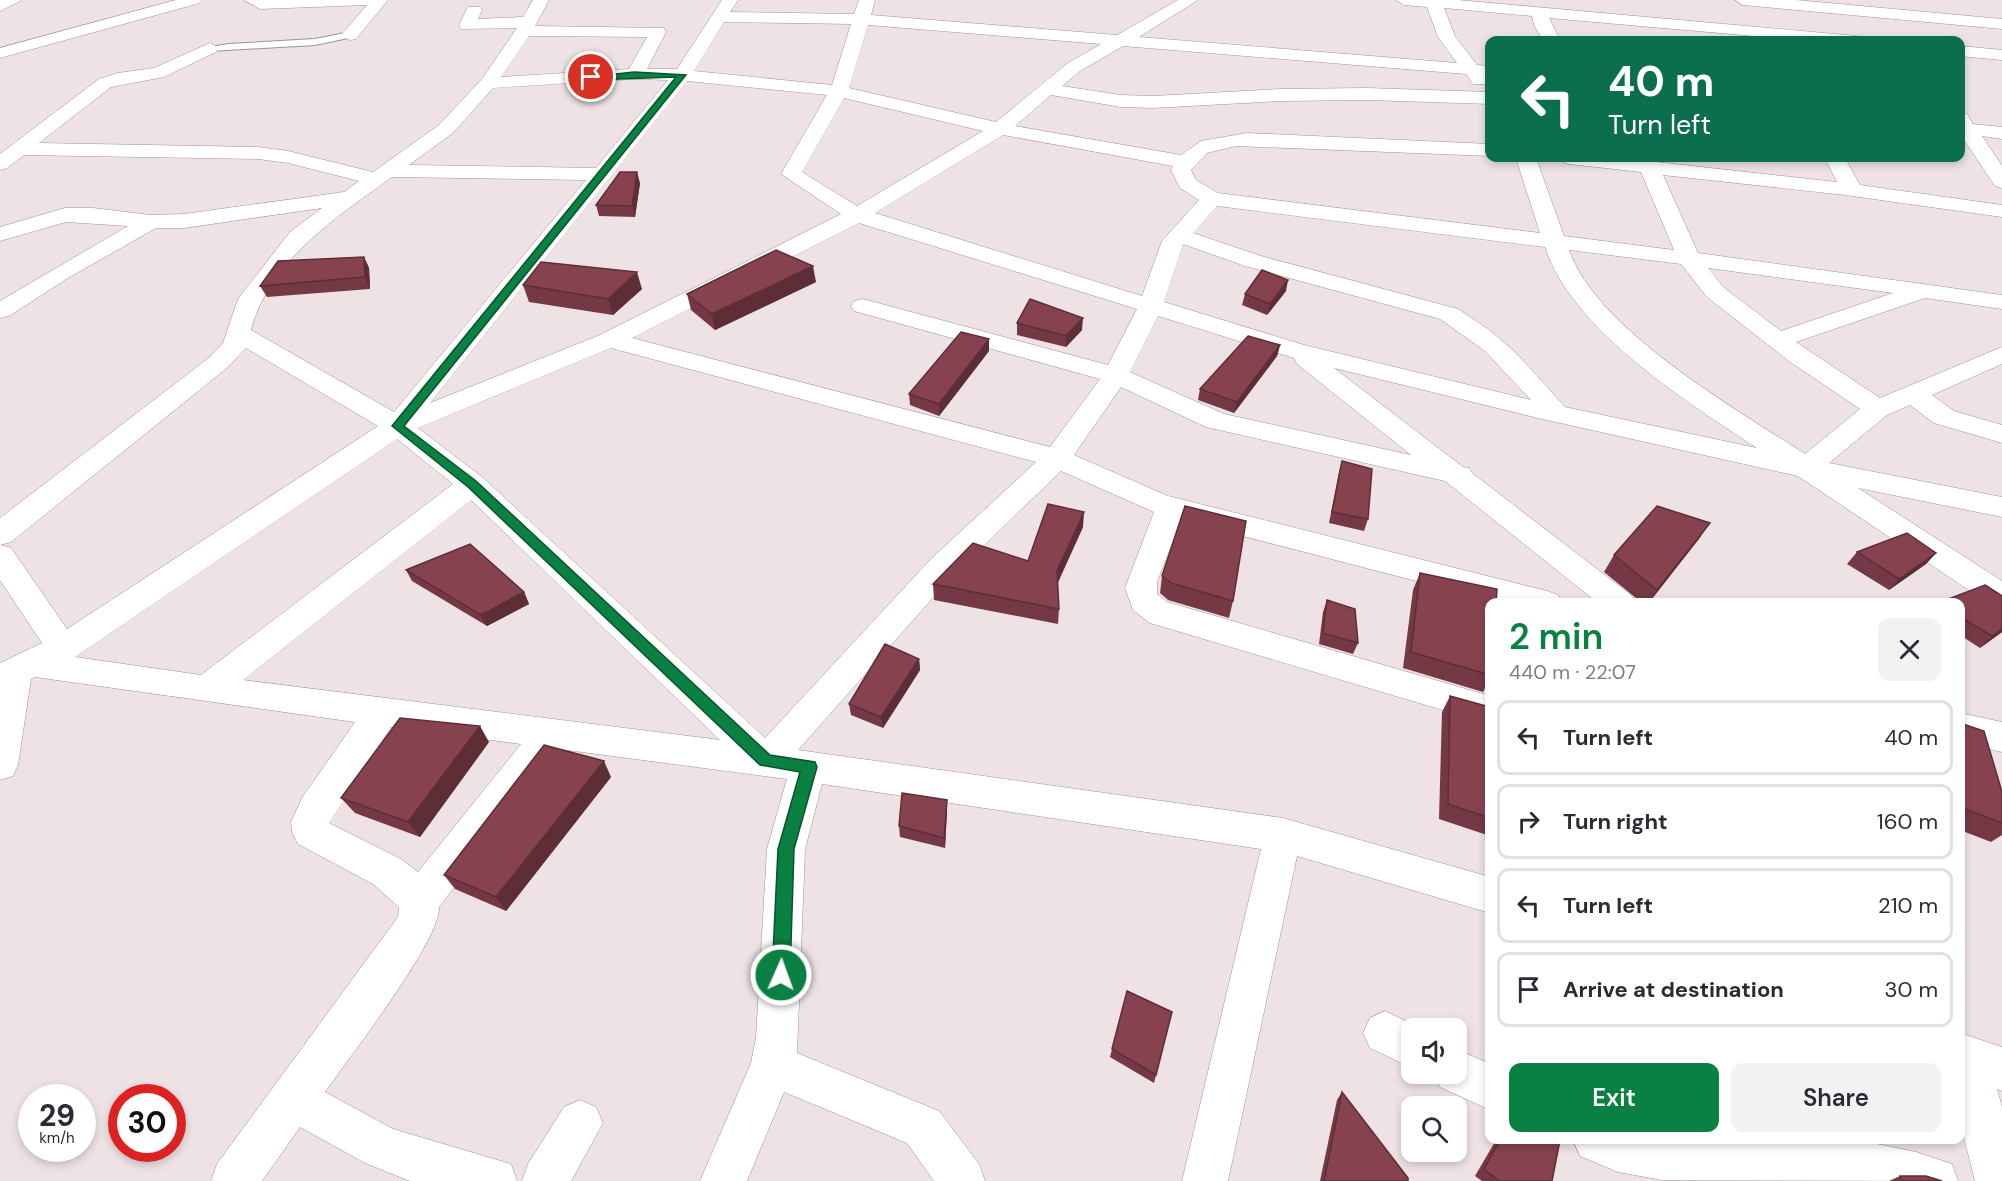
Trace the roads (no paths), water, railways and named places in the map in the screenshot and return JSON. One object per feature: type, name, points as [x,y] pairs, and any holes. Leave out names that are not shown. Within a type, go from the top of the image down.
[{"type":"street","points":[[0,6],[14,0]]},
{"type":"street","points":[[0,53],[194,0]]},
{"type":"street","points":[[252,0],[260,4],[370,0]]},
{"type":"street","points":[[350,35],[380,0]]},
{"type":"street","points":[[0,534],[219,362],[235,345],[246,304],[298,237],[446,129],[488,83],[526,27],[540,0]]},
{"type":"street","points":[[28,665],[398,426],[609,340],[857,215],[1000,129],[1074,67],[1190,0]]},
{"type":"street","points":[[1404,0],[1807,36]]},
{"type":"street","points":[[1743,0],[1886,7],[2002,24]]},
{"type":"street","points":[[1432,1],[1447,37],[1469,69],[1485,87]]},
{"type":"street","points":[[1886,7],[1901,32]]},
{"type":"street","points":[[398,426],[682,75],[724,9],[864,9],[1121,39],[1485,71]]},
{"type":"street","points":[[864,9],[838,91],[791,174],[857,215],[1296,351],[1556,414],[1805,468],[2002,507]]},
{"type":"street","points":[[474,10],[467,25],[658,32],[634,74]]},
{"type":"street","points":[[1540,12],[1542,25],[1549,36]]},
{"type":"street","points":[[0,164],[105,83],[118,78],[158,73],[210,48]]},
{"type":"street","points":[[1965,51],[2002,55]]},
{"type":"street","points":[[488,83],[634,74],[682,75],[838,91],[1000,129],[1185,162]]},
{"type":"street","points":[[1047,89],[1121,101],[1153,102],[1281,95],[1367,94],[1485,98]]},
{"type":"street","points":[[1965,125],[2002,133]]},
{"type":"street","points":[[1965,128],[1999,172]]},
{"type":"street","points":[[0,138],[27,144],[258,153],[290,157],[341,173],[382,175],[604,174]]},
{"type":"street","points":[[1485,150],[1247,139],[1214,141],[1194,151],[1181,170],[1187,184],[1212,199],[1689,259],[2002,302]]},
{"type":"street","points":[[1527,162],[1561,261],[1581,292],[1620,334],[1679,384],[2002,597]]},
{"type":"street","points":[[1646,162],[2002,211]]},
{"type":"street","points":[[1646,162],[1662,192],[1689,259],[1715,292],[1777,340],[1878,409]]},
{"type":"street","points":[[1837,162],[1852,190]]},
{"type":"street","points":[[0,234],[65,215],[93,215],[151,222],[184,221],[350,198]]},
{"type":"street","points":[[766,761],[942,567],[1057,458],[1116,375],[1150,307],[1173,241],[1212,199]]},
{"type":"street","points":[[0,311],[60,273],[151,222]]},
{"type":"street","points":[[1179,235],[1253,261],[1449,314],[1477,332],[1537,387],[1556,414]]},
{"type":"street","points":[[1777,340],[1923,290]]},
{"type":"street","points":[[863,306],[1116,375],[1216,421],[1459,475]]},
{"type":"street","points":[[239,333],[398,426],[472,484],[766,761]]},
{"type":"street","points":[[609,340],[1057,458],[1171,507],[1527,598]]},
{"type":"street","points":[[1296,351],[1459,475],[1614,598]]},
{"type":"street","points":[[1805,468],[1878,409],[2002,355]]},
{"type":"street","points":[[1911,394],[1944,417],[2002,434]]},
{"type":"street","points":[[207,689],[472,484]]},
{"type":"street","points":[[1171,507],[1141,582],[1139,594],[1145,605],[1161,614],[1485,709]]},
{"type":"street","points":[[0,556],[28,665],[0,765]]},
{"type":"street","points":[[28,665],[766,761],[1283,834],[1485,894]]},
{"type":"street","points":[[234,1181],[411,934],[419,919],[418,903],[407,885],[388,872],[310,832],[310,822],[315,810],[382,712]]},
{"type":"street","points":[[1965,728],[2002,736]]},
{"type":"street","points":[[418,903],[551,733]]},
{"type":"street","points":[[723,1181],[773,1065],[778,1038],[786,849],[809,767]]},
{"type":"street","points":[[1205,1181],[1283,834]]},
{"type":"street","points":[[1976,1060],[1998,1181]]},
{"type":"street","points":[[773,1065],[923,1127],[962,1181]]},
{"type":"street","points":[[1467,1076],[1485,1086]]},
{"type":"street","points":[[293,1099],[381,1147],[410,1158],[494,1181]]},
{"type":"street","points":[[545,1181],[580,1124]]},
{"type":"street","points":[[1607,1144],[1638,1155],[1690,1158],[1777,1156],[1842,1160],[1868,1164],[1935,1181]]},
{"type":"lane","points":[[210,48],[250,43],[314,44],[350,35]]}]
